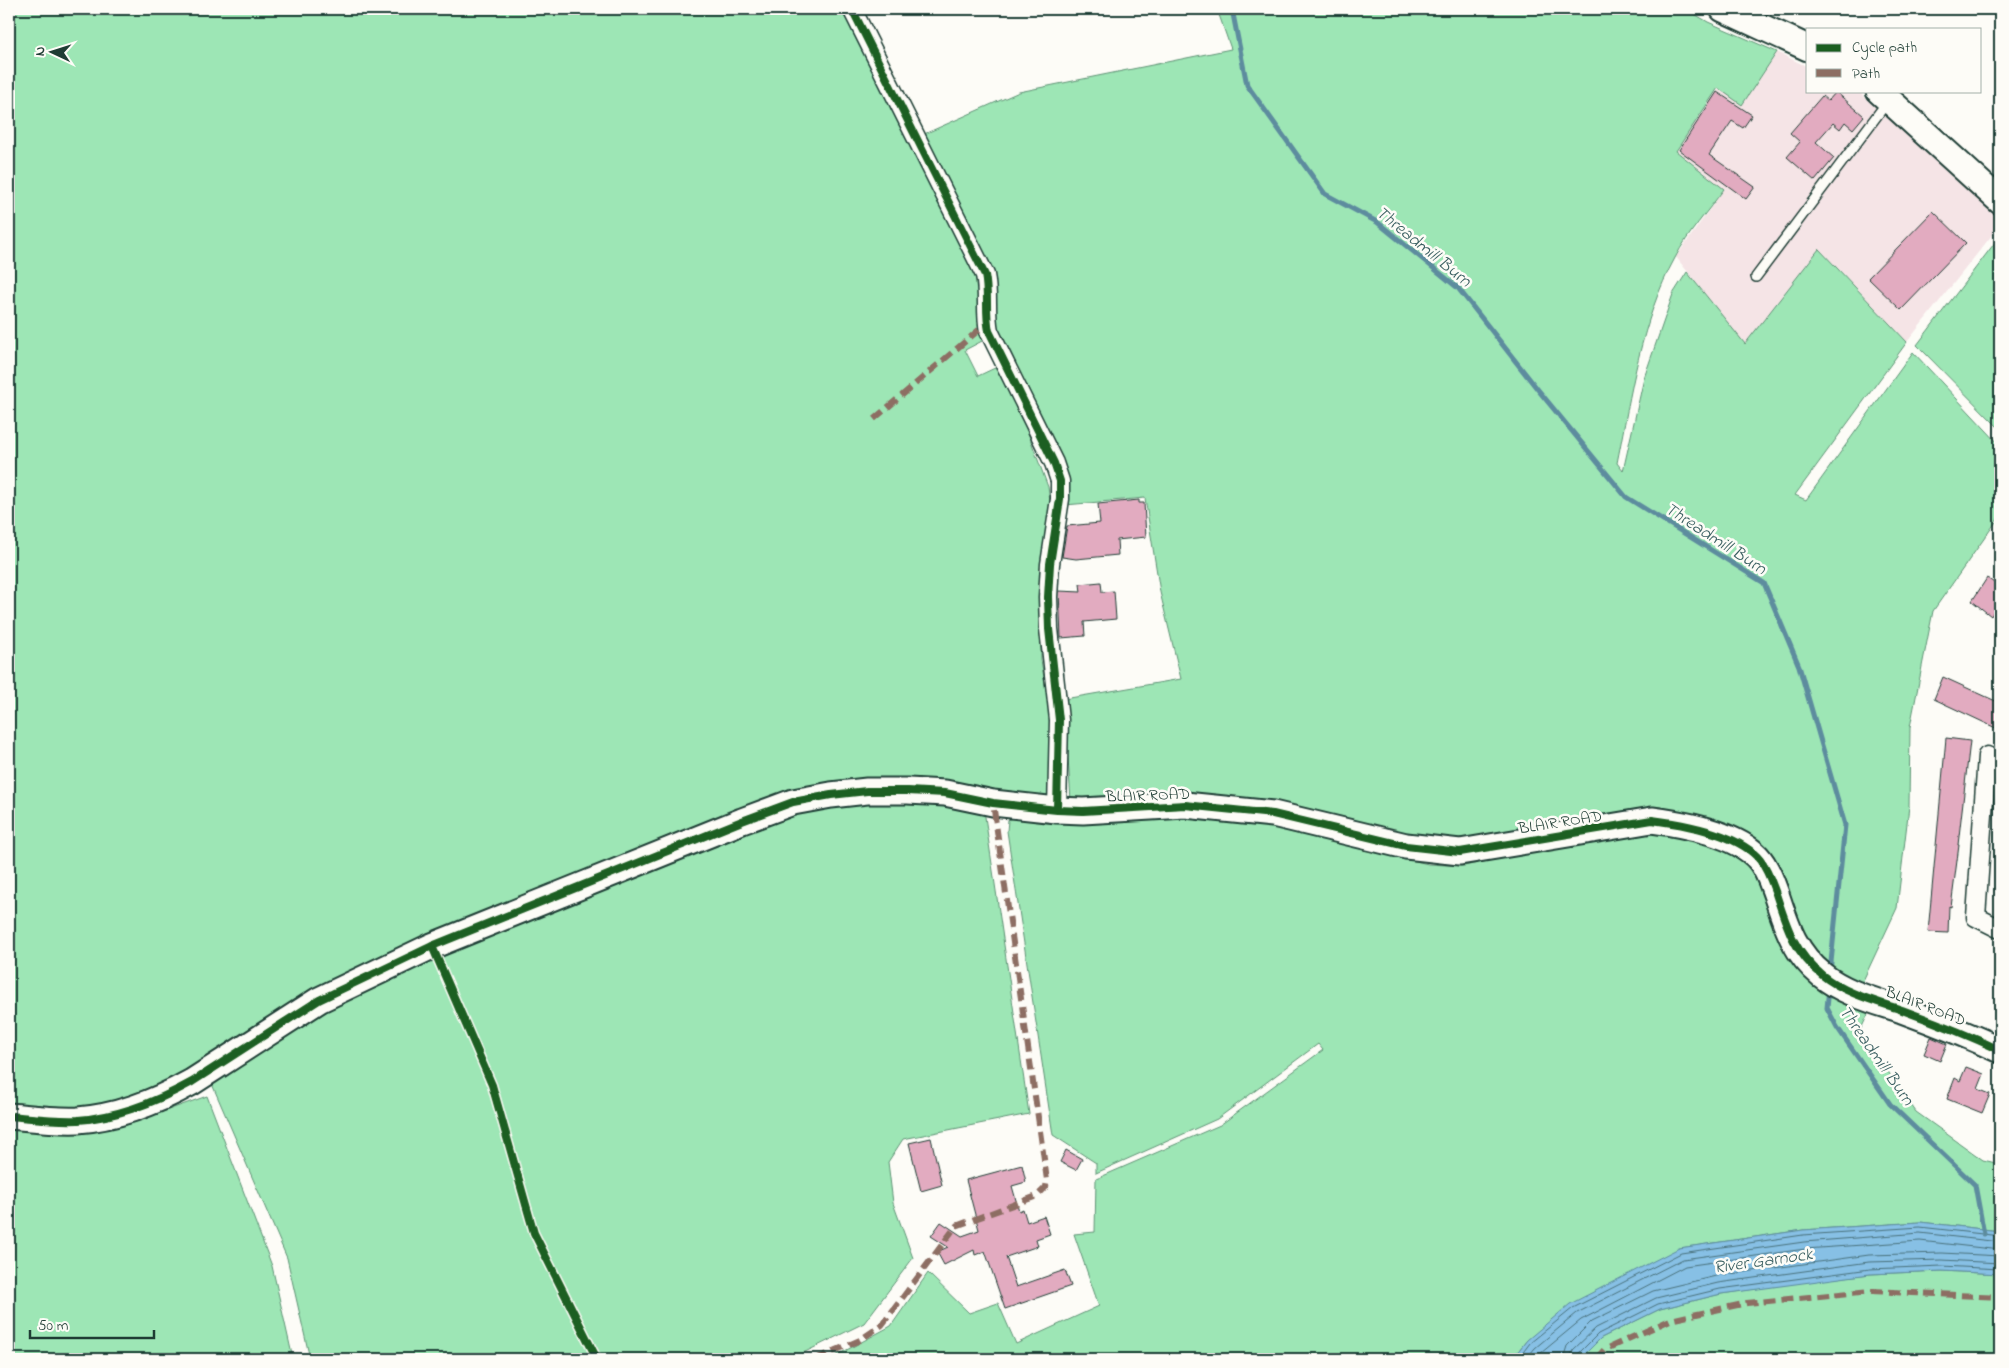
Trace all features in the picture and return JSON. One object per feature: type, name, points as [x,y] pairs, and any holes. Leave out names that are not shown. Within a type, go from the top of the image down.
[{"type":"street","points":[[852,9],[985,275],[988,292],[986,315],[988,331],[1054,463],[1060,481],[1060,499],[1050,564],[1048,597],[1049,628],[1059,720],[1057,810]]},
{"type":"street","points":[[1724,9],[1806,47]]},
{"type":"street","points":[[1884,96],[2000,202]]},
{"type":"street","points":[[2000,763],[1987,756],[1976,917],[2000,930]]},
{"type":"street","name":"BLAIR ROAD","points":[[9,1116],[77,1120],[112,1114],[148,1103],[171,1094],[192,1082],[319,1000],[423,950],[733,824],[793,802],[867,791],[945,793],[993,803],[1057,810],[1083,811],[1185,804],[1273,814],[1406,846],[1460,852],[1652,820],[1682,824],[1712,833],[1745,847],[1760,860],[1770,876],[1790,935],[1802,956],[1831,981],[1855,994],[2000,1050]]},
{"type":"lane","points":[[1756,277],[1884,96]]},
{"type":"shaded area","points":[[1777,52],[1806,66],[1806,92],[1860,93],[2000,215],[2000,225],[1907,342],[1819,249],[1745,345],[1676,257],[1724,189],[1676,151],[1719,88],[1742,104]]},
{"type":"green space","points":[[9,9],[845,9],[978,278],[982,295],[978,320],[984,340],[965,350],[978,376],[997,367],[1018,406],[1048,487],[1051,509],[1041,568],[1041,660],[1052,725],[1051,794],[1044,799],[963,785],[788,793],[689,828],[330,981],[166,1082],[127,1099],[80,1108],[9,1107]]},
{"type":"green space","points":[[1217,9],[1686,9],[1708,22],[1777,52],[1742,105],[1718,88],[1676,151],[1724,189],[1680,249],[1663,282],[1638,358],[1617,463],[1623,471],[1644,378],[1673,294],[1687,272],[1745,344],[1819,249],[1907,342],[1795,495],[1806,500],[1913,352],[2000,445],[2000,516],[1933,611],[1910,727],[1909,806],[1897,908],[1853,1002],[1872,1006],[1860,1031],[1916,1112],[1983,1160],[2000,1164],[2000,1231],[1920,1222],[1803,1230],[1680,1248],[1527,1340],[1512,1359],[830,1359],[891,1326],[928,1273],[969,1313],[998,1303],[1016,1344],[1099,1306],[1074,1234],[1095,1232],[1096,1179],[1220,1125],[1323,1050],[1318,1044],[1217,1119],[1096,1173],[1096,1163],[1053,1135],[1007,831],[1008,820],[1014,817],[1070,823],[1158,815],[1265,825],[1428,864],[1464,866],[1558,846],[1461,842],[1071,801],[1064,699],[1181,679],[1160,592],[1145,498],[1065,505],[995,332],[994,305],[922,135],[1019,92],[1231,49]]},
{"type":"green space","points":[[2000,236],[2000,429],[1917,345]]},
{"type":"green space","points":[[897,799],[984,810],[1029,1114],[903,1139],[888,1162],[893,1203],[913,1258],[864,1323],[791,1359],[310,1359],[287,1258],[212,1084],[372,984],[454,946],[796,811]]},
{"type":"green space","points":[[207,1096],[272,1266],[293,1359],[9,1359],[9,1127],[83,1131],[126,1125]]},
{"type":"green space","points":[[1942,1271],[2000,1274],[2000,1359],[1580,1359],[1601,1338],[1660,1309],[1721,1294],[1870,1274]]},
{"type":"water","name":"River Garnock","points":[[1920,1222],[2000,1231],[2000,1274],[1942,1271],[1870,1274],[1721,1294],[1660,1309],[1601,1338],[1580,1359],[1512,1359],[1527,1340],[1570,1304],[1679,1248],[1803,1230]]},
{"type":"building","points":[[1717,92],[1752,115],[1743,128],[1732,121],[1709,155],[1755,187],[1746,199],[1679,150]]},
{"type":"building","points":[[1836,92],[1864,116],[1853,129],[1845,122],[1840,129],[1833,123],[1816,142],[1834,158],[1815,181],[1787,157],[1800,142],[1790,133],[1822,96],[1828,101]]},
{"type":"building","points":[[1933,211],[1966,243],[1901,310],[1868,278]]},
{"type":"building","points":[[1139,500],[1139,503],[1144,503],[1146,537],[1117,540],[1118,555],[1076,559],[1062,557],[1067,526],[1100,523],[1098,504]]},
{"type":"building","points":[[1987,578],[2000,587],[2000,601],[1991,616],[1972,601]]},
{"type":"building","points":[[1101,582],[1102,592],[1114,591],[1116,619],[1084,622],[1085,636],[1061,638],[1059,591],[1081,592],[1080,584]]},
{"type":"building","points":[[1943,677],[2000,703],[2000,730],[1934,699]]},
{"type":"building","points":[[1946,738],[1970,741],[1951,907],[1949,906],[1948,933],[1928,932]]},
{"type":"building","points":[[1931,1037],[1947,1044],[1940,1061],[1924,1054]]},
{"type":"building","points":[[1966,1067],[1984,1074],[1978,1089],[1990,1094],[1982,1113],[1947,1099],[1955,1078],[1960,1081]]},
{"type":"building","points":[[931,1138],[942,1185],[921,1191],[909,1143]]},
{"type":"building","points":[[1066,1150],[1082,1159],[1076,1170],[1060,1162]]},
{"type":"building","points":[[1022,1165],[1026,1182],[1012,1186],[1019,1211],[1023,1209],[1027,1222],[1044,1216],[1050,1234],[1036,1239],[1038,1246],[1006,1257],[1016,1287],[1065,1270],[1071,1286],[1005,1309],[985,1251],[975,1255],[974,1250],[944,1265],[937,1252],[948,1247],[931,1236],[941,1222],[962,1236],[979,1230],[966,1180]]},
{"type":"waterway","name":"Threadmill Burn","points":[[1232,9],[1247,85],[1325,194],[1377,222],[1458,288],[1626,497],[1764,583],[1799,666],[1845,825],[1830,972]]},
{"type":"waterway","name":"Threadmill Burn","points":[[1829,988],[1827,1008],[1837,1027],[1890,1104],[1975,1185],[1984,1234]]},
{"type":"marked path","points":[[874,419],[987,323]]},
{"type":"marked path","points":[[816,1359],[860,1340],[882,1325],[956,1226],[1037,1196],[1046,1187],[1047,1180],[993,803]]},
{"type":"marked path","points":[[1596,1359],[1604,1350],[1670,1320],[1747,1303],[1871,1291],[2000,1297]]},
{"type":"cycle path","points":[[852,9],[985,275],[989,331],[1054,463],[1060,481],[1060,499],[1050,564],[1048,597],[1049,629],[1059,720],[1057,810]]},
{"type":"cycle path","points":[[9,1116],[78,1120],[123,1112],[137,1107],[165,1096],[192,1082],[319,1000],[432,946],[793,802],[867,791],[945,793],[993,803],[1057,810],[1083,811],[1185,805],[1273,814],[1406,846],[1460,852],[1652,820],[1679,824],[1710,832],[1739,843],[1760,860],[1770,877],[1788,928],[1798,948],[1822,975],[1840,987],[1860,996],[1939,1024],[2000,1050]]},
{"type":"cycle path","points":[[432,946],[492,1085],[534,1233],[597,1359]]}]
